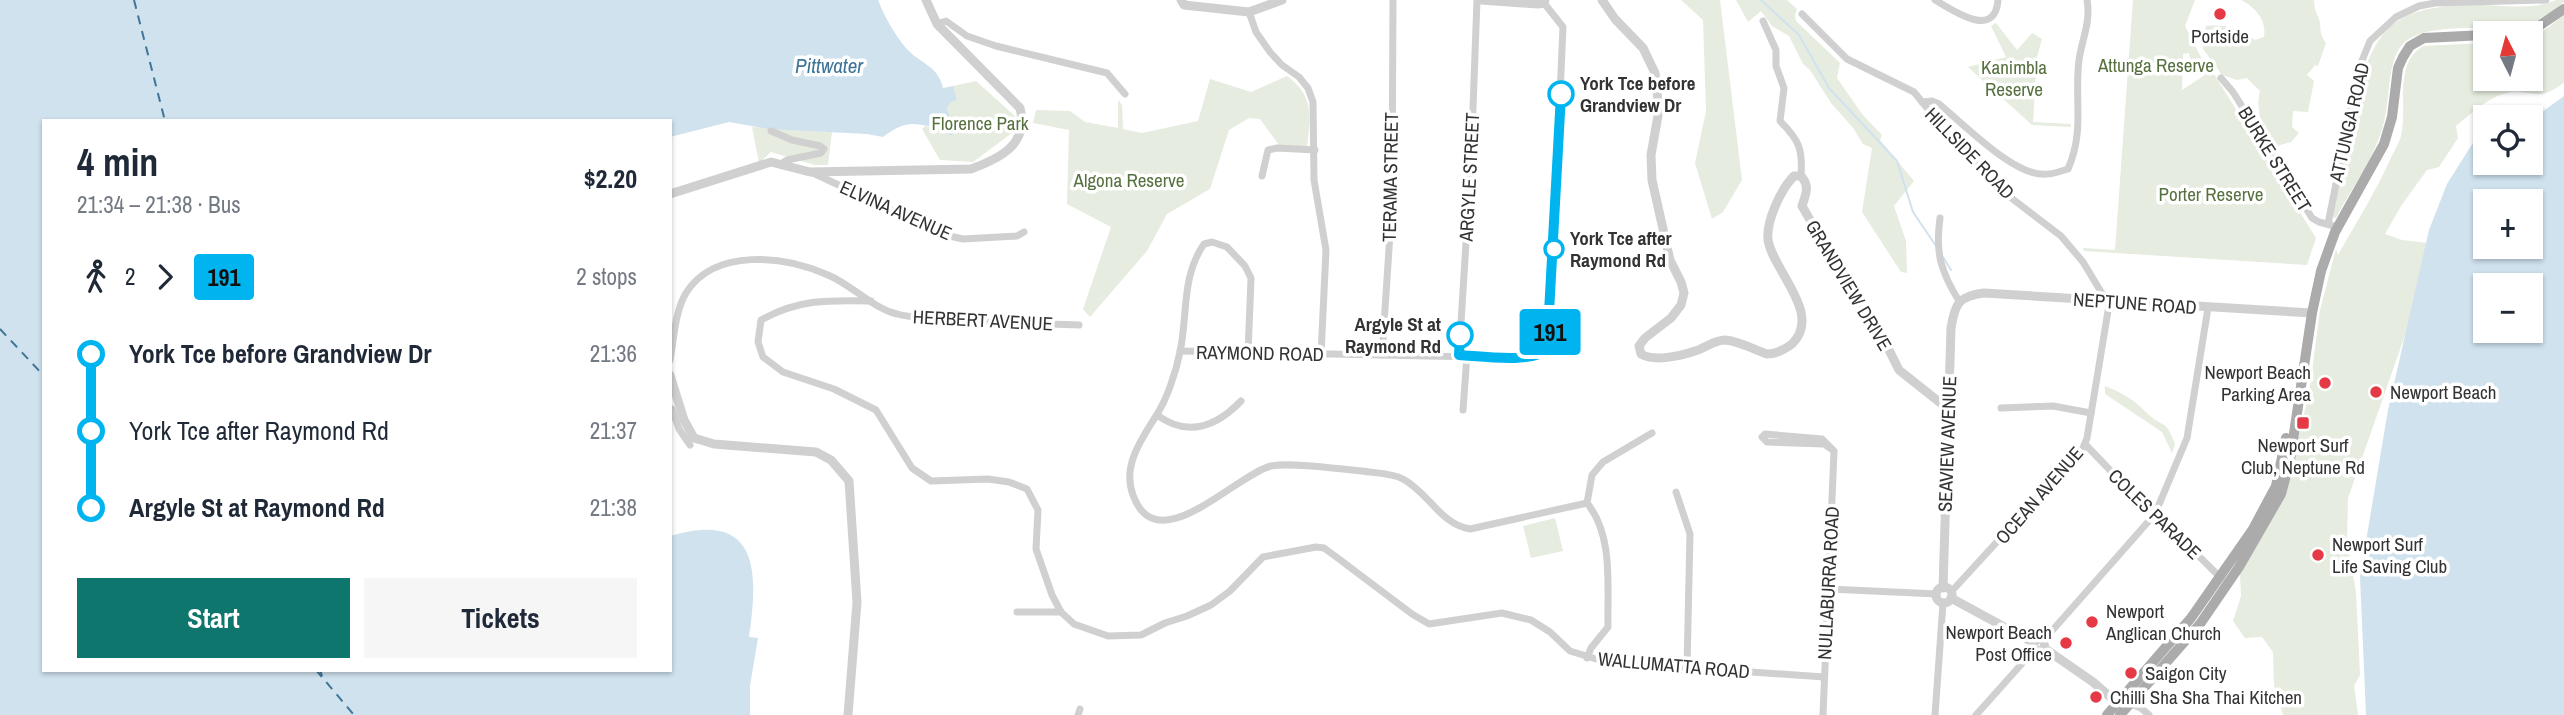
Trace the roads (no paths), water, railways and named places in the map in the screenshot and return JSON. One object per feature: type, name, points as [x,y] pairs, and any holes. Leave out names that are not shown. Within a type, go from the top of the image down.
[{"type":"main road","points":[[2543,23],[2564,9]]},
{"type":"main road","points":[[2120,715],[2200,624],[2276,486],[2305,324],[2312,313],[2333,225],[2384,144],[2392,117],[2398,68],[2410,46],[2424,38],[2473,35]]},
{"type":"main road","points":[[2107,715],[2224,580]]},
{"type":"street","points":[[672,193],[771,162],[810,172],[971,169],[986,164],[1012,147],[1023,131],[1024,121],[1020,108],[937,24],[926,0]]},
{"type":"street","points":[[1181,0],[1184,5],[1194,8],[1249,12],[1282,0]]},
{"type":"street","name":"TERAMA STREET","points":[[1382,355],[1392,203],[1393,0]]},
{"type":"street","points":[[1479,0],[1544,1]]},
{"type":"street","name":"ARGYLE STREET","points":[[1464,410],[1463,355],[1479,0]]},
{"type":"street","points":[[1602,0],[1615,19],[1643,48],[1655,73],[1659,110],[1651,155],[1652,180],[1670,260],[1684,293],[1681,305],[1671,318],[1644,338],[1639,345],[1641,354],[1650,358],[1681,355],[1725,340],[1774,354],[1795,341],[1800,332],[1800,308],[1791,285],[1774,261],[1768,238],[1770,221],[1788,182],[1794,176],[1801,176],[1803,153],[1792,134],[1780,121],[1784,89],[1776,66],[1776,50],[1763,21]]},
{"type":"street","points":[[1935,0],[1961,15],[1981,22],[1990,19],[1997,11],[1998,0]]},
{"type":"street","name":"HILLSIDE ROAD","points":[[1922,102],[1932,101],[1939,104],[1994,150],[2031,172],[2051,174],[2068,169],[2076,150],[2078,134],[2079,60],[2088,30],[2087,0]]},
{"type":"street","name":"ATTUNGA ROAD","points":[[2333,225],[2359,68],[2370,41],[2385,26],[2419,6],[2546,0]]},
{"type":"street","name":"RAYMOND ROAD","points":[[1180,351],[1526,358],[1542,354],[1547,349],[1558,174],[1563,27],[1544,1]]},
{"type":"street","points":[[1249,12],[1256,32],[1270,52],[1282,65],[1299,76],[1308,88],[1315,116],[1314,180],[1326,250],[1321,355]]},
{"type":"street","points":[[1802,14],[1847,60],[1914,92],[1922,102]]},
{"type":"street","points":[[937,24],[946,21],[967,36],[1049,60],[1107,73],[1125,94]]},
{"type":"street","name":"BURKE STREET","points":[[2221,78],[2233,92],[2312,218],[2333,225]]},
{"type":"street","name":"HILLSIDE ROAD","points":[[1922,102],[1997,187],[2061,236],[2082,262],[2106,301]]},
{"type":"street","points":[[771,131],[824,149],[821,153],[787,160],[781,164]]},
{"type":"street","points":[[1262,176],[1268,150],[1315,150]]},
{"type":"street","name":"ELVINA AVENUE","points":[[810,172],[945,235],[963,239],[1017,236],[1024,232]]},
{"type":"street","name":"GRANDVIEW DRIVE","points":[[1801,176],[1807,183],[1802,206],[1831,256],[1874,320],[1899,370],[1948,409]]},
{"type":"street","points":[[1940,219],[1937,248],[1940,268],[1959,301]]},
{"type":"street","points":[[1248,353],[1251,278],[1227,247],[1212,242],[1204,244],[1189,276],[1180,351],[1157,415],[1131,463],[1130,483],[1138,506],[1149,516],[1173,520],[1187,515],[1258,471],[1272,466],[1363,471],[1401,478],[1427,497],[1444,518],[1456,526],[1470,529],[1587,503]]},
{"type":"street","name":"HERBERT AVENUE","points":[[672,350],[685,294],[705,271],[724,265],[772,259],[792,262],[827,274],[897,314],[1079,325]]},
{"type":"street","name":"NEPTUNE ROAD","points":[[1959,301],[1972,294],[1984,293],[2312,313]]},
{"type":"street","points":[[871,301],[821,300],[782,308],[761,320],[758,342],[762,357],[783,372],[834,389],[876,410],[912,468],[931,481],[988,479],[1009,482],[1027,489],[1038,510],[1036,549],[1060,612],[1017,612]]},
{"type":"street","name":"SEAVIEW AVENUE","points":[[1935,715],[1945,595],[1951,328],[1959,301]]},
{"type":"street","name":"OCEAN AVENUE","points":[[1945,595],[2085,444],[2109,305],[2106,301]]},
{"type":"street","points":[[1976,715],[2155,514],[2187,438],[2208,308]]},
{"type":"street","points":[[672,381],[684,419],[694,438],[714,444],[816,452],[831,460],[849,481],[856,602],[848,715]]},
{"type":"street","points":[[1157,415],[1166,422],[1188,429],[1201,428],[1217,422],[1241,401]]},
{"type":"street","points":[[2001,408],[2053,406],[2091,413]]},
{"type":"street","points":[[672,409],[674,421],[690,445]]},
{"type":"street","points":[[1587,658],[1591,648],[1608,627],[1605,541],[1600,523],[1587,503],[1592,475],[1603,462],[1652,433]]},
{"type":"street","points":[[1765,434],[1822,439],[1834,451],[1824,444],[1767,442],[1762,437],[1765,434]]},
{"type":"street","name":"COLES PARADE","points":[[2085,444],[2224,580]]},
{"type":"street","name":"NULLABURRA ROAD","points":[[1823,715],[1834,451]]},
{"type":"street","points":[[1676,492],[1690,534],[1687,667]]},
{"type":"street","name":"WALLUMATTA ROAD","points":[[1060,612],[1074,624],[1108,636],[1141,635],[1211,605],[1230,591],[1263,557],[1315,547],[1324,548],[1426,623],[1502,613],[1531,620],[1570,651],[1606,662],[1824,677]]},
{"type":"street","points":[[1829,589],[1945,595],[2039,645],[2087,678],[2117,703]]},
{"type":"street","points":[[2130,704],[2149,715]]},
{"type":"water","name":"Pittwater","points":[[0,0],[878,0],[890,25],[906,48],[933,69],[943,88],[953,86],[957,100],[951,102],[947,108],[953,127],[952,135],[948,135],[944,130],[912,124],[899,127],[883,137],[769,129],[729,122],[672,136],[672,119],[42,119],[42,672],[672,672],[672,536],[699,530],[721,531],[736,539],[746,551],[752,568],[753,589],[749,637],[758,638],[750,686],[750,715],[0,715]]},
{"type":"water","points":[[2564,96],[2564,715],[2366,715],[2360,577],[2388,410],[2429,230],[2447,184],[2473,143],[2473,175],[2543,175],[2543,111]]},
{"type":"waterway","points":[[1761,0],[1799,35],[1829,88],[1897,161],[1913,212],[1936,246]]},
{"type":"waterway","points":[[1943,257],[1951,270]]},
{"type":"place","name":"Portside","points":[[2220,14]]},
{"type":"place","name":"York Tce before Grandview Dr","points":[[1561,94]]},
{"type":"place","name":"York Tce after Raymond Rd","points":[[1554,249]]},
{"type":"place","name":"Argyle St at Raymond Rd","points":[[1460,335]]},
{"type":"place","name":"Newport Beach Parking Area","points":[[2325,383]]},
{"type":"place","name":"Newport Beach","points":[[2376,392]]},
{"type":"place","name":"Newport Surf Club, Neptune Rd","points":[[2303,423]]},
{"type":"place","name":"Newport Surf Life Saving Club","points":[[2318,555]]},
{"type":"place","name":"Newport Anglican Church","points":[[2092,622]]},
{"type":"place","name":"Newport Beach Post Office","points":[[2066,643]]},
{"type":"place","name":"Saigon City","points":[[2131,673]]},
{"type":"place","name":"Chilli Sha Sha Thai Kitchen","points":[[2096,697]]},
{"type":"park label","name":"Attunga Reserve","points":[[2156,65]]},
{"type":"park label","name":"Kanimbla Reserve","points":[[2014,78]]},
{"type":"park label","name":"Florence Park","points":[[980,123]]},
{"type":"park label","name":"Algona Reserve","points":[[1129,180]]},
{"type":"park label","name":"Porter Reserve","points":[[2211,194]]}]
